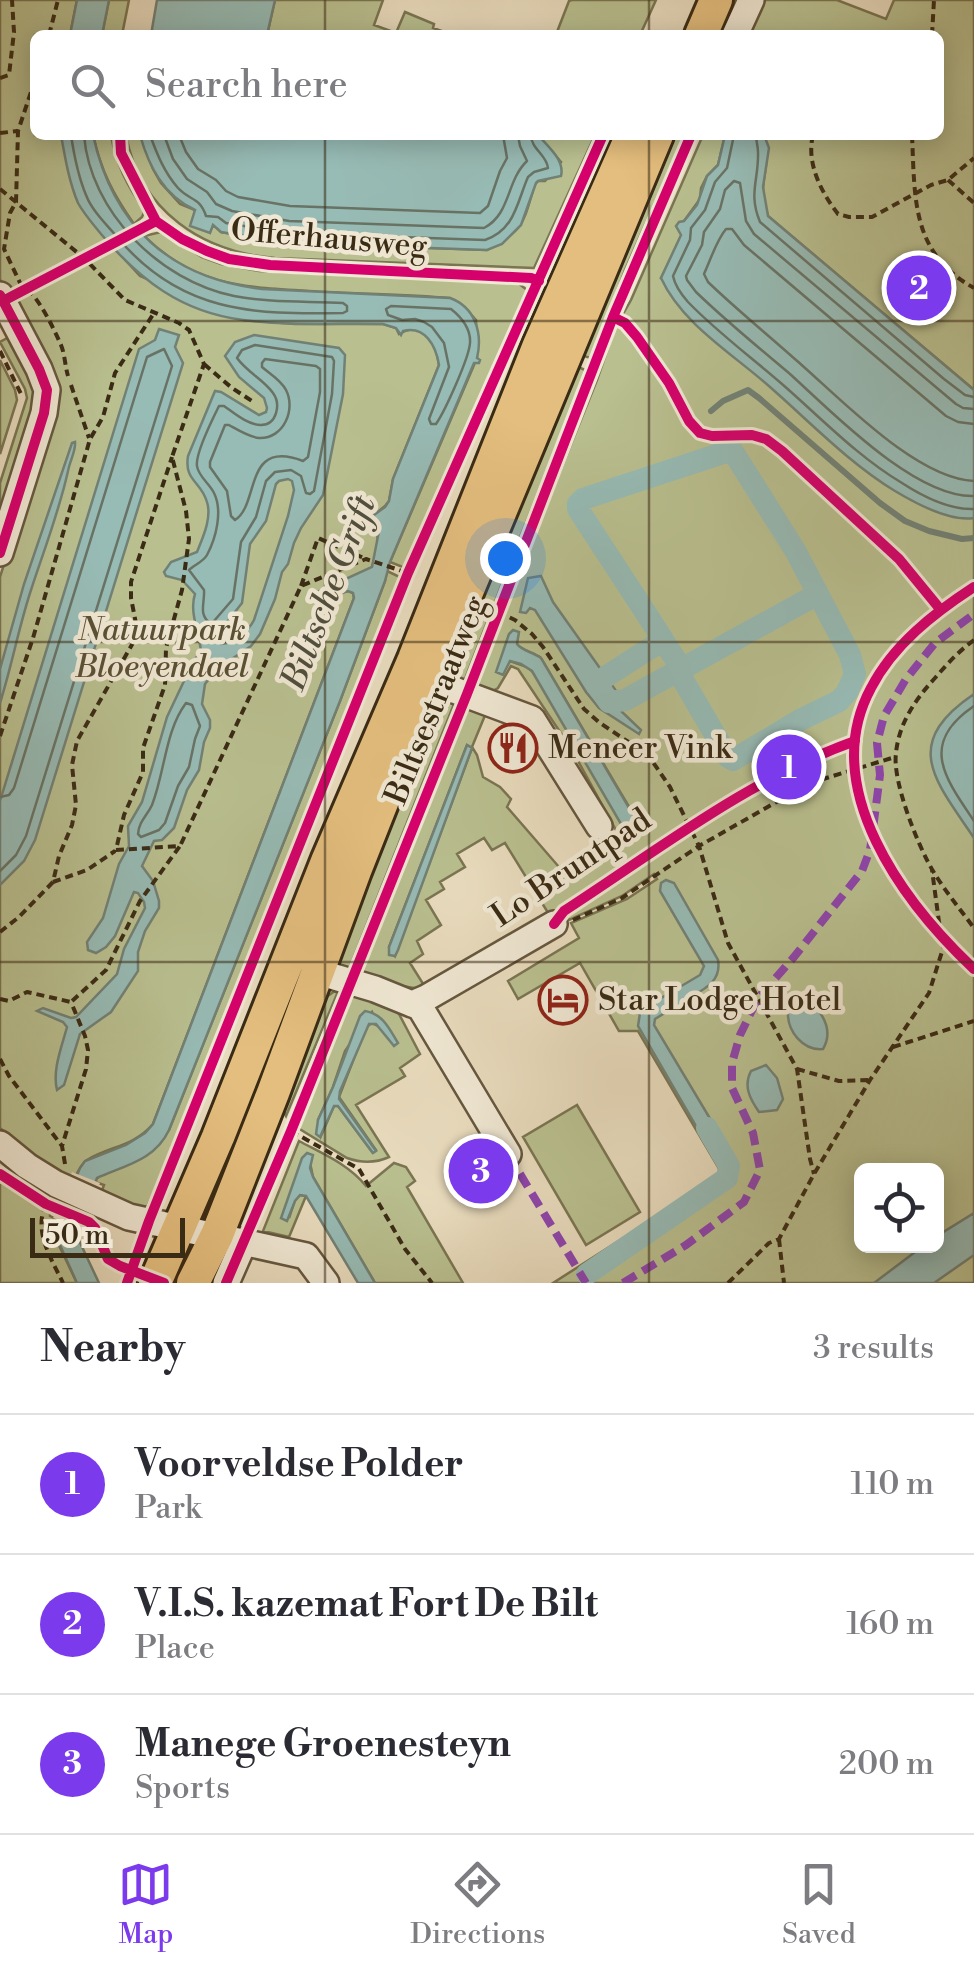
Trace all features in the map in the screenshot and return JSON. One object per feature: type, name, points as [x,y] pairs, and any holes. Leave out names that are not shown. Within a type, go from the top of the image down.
[{"type":"main road","points":[[678,30],[692,0]]},
{"type":"main road","points":[[703,30],[716,0]]},
{"type":"main road","name":"Biltsestraatweg","points":[[155,1283],[421,642],[532,362],[630,140]]},
{"type":"main road","name":"Biltsestraatweg","points":[[193,1283],[230,1238],[274,1094],[355,870],[654,140]]},
{"type":"street","points":[[737,30],[750,0]]},
{"type":"street","points":[[0,552],[44,413],[47,390],[1,298]]},
{"type":"street","points":[[430,681],[532,719],[598,826]]},
{"type":"street","name":"Lo Bruntpad","points":[[412,1004],[554,924]]},
{"type":"street","points":[[318,972],[420,1007],[508,1154]]},
{"type":"street","points":[[0,1144],[54,1196],[97,1203],[130,1217],[306,1256],[326,1283]]},
{"type":"street","name":"Biltsestraatweg","points":[[226,1283],[230,1238]]},
{"type":"path","points":[[0,78],[9,75],[14,32],[10,0]]},
{"type":"path","points":[[50,30],[58,0]]},
{"type":"path","points":[[934,0],[934,30]]},
{"type":"path","points":[[30,95],[18,131],[16,202],[2,246],[21,284],[28,287],[61,344],[90,440]]},
{"type":"path","points":[[0,134],[18,131]]},
{"type":"path","points":[[812,140],[811,160],[817,177],[838,214],[849,218],[872,218],[931,185],[948,180],[974,158]]},
{"type":"path","points":[[912,140],[914,195],[924,237],[936,258],[974,288]]},
{"type":"path","points":[[948,180],[974,203]]},
{"type":"path","points":[[0,189],[88,255],[126,300],[189,330],[204,364],[252,401]]},
{"type":"path","points":[[70,265],[88,255]]},
{"type":"path","points":[[1,298],[42,280]]},
{"type":"path","points":[[0,736],[90,440],[104,418],[115,373],[154,313]]},
{"type":"path","points":[[0,351],[22,402]]},
{"type":"path","points":[[53,882],[76,806],[72,765],[77,741],[138,634],[131,582],[204,364]]},
{"type":"path","points":[[118,850],[124,814],[143,772],[143,748],[165,684],[166,648],[189,550],[186,511],[172,457]]},
{"type":"path","points":[[71,1002],[106,970],[140,901],[180,846],[301,586],[318,538],[408,573]]},
{"type":"path","points":[[401,591],[416,556]]},
{"type":"path","points":[[301,586],[370,560]]},
{"type":"path","points":[[498,612],[532,634],[584,710],[648,755],[670,787],[699,846],[728,943],[797,1070],[814,1174]]},
{"type":"path","points":[[974,640],[914,701],[895,757],[898,783],[932,870],[974,928]]},
{"type":"path","points":[[856,754],[858,785]]},
{"type":"path","points":[[554,924],[571,921],[622,898],[699,846],[810,783],[895,757]]},
{"type":"path","points":[[0,932],[53,882],[88,870],[118,850],[180,846]]},
{"type":"path","points":[[784,1283],[778,1239],[870,1080],[928,992],[946,942],[939,922],[932,870]]},
{"type":"path","points":[[926,917],[960,956]]},
{"type":"path","points":[[0,999],[10,1001],[27,992],[71,1002]]},
{"type":"path","points":[[63,1283],[42,1238],[41,1216],[65,1168],[62,1146],[86,1069],[85,1036],[71,1002]]},
{"type":"path","points":[[893,1048],[974,1021]]},
{"type":"path","points":[[0,1059],[62,1146]]},
{"type":"path","points":[[797,1070],[839,1081],[870,1080]]},
{"type":"path","points":[[284,1148],[298,1112]]},
{"type":"path","points":[[291,1131],[359,1169],[404,1248],[432,1283]]},
{"type":"path","points":[[32,1196],[54,1196]]},
{"type":"path","points":[[728,1283],[769,1242],[778,1239]]},
{"type":"green space","name":"Natuurpark Bloeyendael","points":[[0,0],[77,0],[71,30],[30,30],[30,140],[66,140],[107,240],[140,276],[243,320],[383,324],[396,328],[399,334],[415,330],[431,341],[439,365],[393,479],[389,501],[374,515],[378,541],[372,567],[321,599],[348,591],[354,598],[153,1124],[129,1142],[87,1160],[73,1181],[36,1158],[0,1128],[0,577],[54,406],[0,279]]},
{"type":"green space","points":[[109,0],[129,0],[123,30],[103,30]]},
{"type":"green space","points":[[275,0],[383,0],[374,25],[388,30],[268,30]]},
{"type":"green space","points":[[656,0],[642,30],[558,30],[569,1]]},
{"type":"green space","points":[[765,0],[837,0],[886,19],[894,0],[974,0],[974,390],[768,216],[763,196],[765,140],[944,140],[944,30],[751,30]]},
{"type":"green space","points":[[405,12],[434,24],[433,28],[439,30],[397,30]]},
{"type":"green space","points":[[94,140],[112,140],[123,175],[145,210],[134,224],[109,182]]},
{"type":"green space","points":[[127,140],[142,140],[161,183],[180,204],[195,210],[210,232],[213,224],[221,232],[286,243],[487,250],[516,231],[525,217],[535,184],[545,181],[561,162],[542,140],[593,140],[534,268],[248,254],[223,247],[178,223],[160,206],[133,162]]},
{"type":"green space","points":[[669,140],[681,140],[593,355],[580,355]]},
{"type":"green space","points":[[701,140],[724,140],[718,165],[707,176],[700,199],[684,221],[682,235],[661,278],[974,505],[974,1283],[553,1283],[721,1172],[638,1031],[619,1031],[580,963],[518,999],[508,981],[579,938],[571,923],[627,899],[657,879],[654,874],[622,896],[569,920],[566,916],[647,862],[643,854],[550,916],[505,843],[492,850],[484,838],[457,854],[465,867],[440,882],[444,889],[426,900],[441,925],[417,941],[423,954],[410,963],[427,990],[357,979],[468,702],[488,708],[472,747],[483,777],[511,799],[507,807],[559,867],[617,832],[572,750],[518,669],[511,666],[498,688],[491,692],[475,683],[615,328]],"holes":[[[517,644],[541,658],[635,817],[532,671],[510,661],[507,664]],[[467,745],[472,748],[395,956],[389,947]]]},
{"type":"green space","points":[[161,232],[202,257],[259,271],[518,283],[527,290],[405,568],[390,562],[477,358],[476,320],[450,298],[285,290],[220,281],[182,265],[144,236]]},
{"type":"green space","points":[[13,335],[38,395],[0,527],[0,483],[27,398],[0,342]]},
{"type":"green space","points":[[0,360],[17,400],[0,454]]},
{"type":"green space","points":[[576,366],[586,374],[514,552],[499,545]]},
{"type":"green space","points":[[495,556],[510,563],[463,684],[455,678],[455,661]]},
{"type":"green space","points":[[387,571],[402,578],[176,1144],[147,1207],[101,1193],[104,1185],[95,1182],[97,1178],[169,1130],[340,701]]},
{"type":"green space","points":[[443,698],[456,699],[347,974],[339,965],[342,947],[433,707]]},
{"type":"green space","points":[[336,990],[286,1116],[280,1104],[321,1001]]},
{"type":"green space","points":[[352,993],[390,1006],[399,1014],[420,1054],[400,1068],[405,1076],[356,1105],[389,1157],[368,1162],[347,1158],[298,1128]],"holes":[[[372,1012],[378,1026],[372,1023],[366,1027],[339,1097],[376,1150],[372,1152],[338,1106],[334,1106],[321,1136],[318,1120],[345,1051]]]},
{"type":"green space","points":[[577,1105],[640,1212],[586,1245],[523,1137]]},
{"type":"green space","points":[[299,1141],[343,1166],[366,1186],[394,1163],[406,1167],[415,1181],[407,1187],[463,1283],[375,1283],[313,1177],[308,1153],[289,1218],[295,1200],[306,1196],[289,1237],[263,1231]]},
{"type":"green space","points":[[0,1182],[58,1220],[56,1239],[77,1283],[0,1283]]},
{"type":"water","points":[[77,0],[109,0],[103,30],[71,30]]},
{"type":"water","points":[[157,0],[275,0],[268,30],[152,30]]},
{"type":"water","name":"Biltsche Grift","points":[[62,140],[94,140],[115,196],[150,242],[173,259],[229,283],[262,289],[450,298],[459,302],[475,322],[480,360],[474,363],[390,562],[340,701],[169,1130],[148,1155],[97,1178],[76,1234],[99,1283],[77,1283],[55,1234],[56,1225],[85,1161],[126,1145],[153,1124],[354,598],[348,591],[321,599],[313,594],[372,567],[379,531],[374,526],[374,515],[389,501],[393,479],[439,365],[432,344],[417,331],[403,331],[401,335],[396,328],[383,324],[243,320],[200,310],[181,301],[131,266],[101,234],[78,203]]},
{"type":"water","points":[[142,140],[542,140],[562,170],[561,176],[536,183],[521,225],[502,244],[487,250],[286,243],[221,232],[213,225],[210,233],[190,226],[195,210],[166,189]]},
{"type":"water","points":[[724,140],[766,140],[769,148],[763,187],[768,216],[974,390],[974,518],[933,511],[878,480],[710,337],[670,295],[661,278],[681,235],[676,226],[697,205],[707,176],[718,165]]},
{"type":"water","points":[[159,329],[179,335],[175,347],[183,363],[35,840],[24,861],[0,885],[0,801],[139,349],[155,340]]},
{"type":"water","points":[[254,335],[339,348],[345,355],[343,394],[323,495],[294,543],[260,634],[251,646],[217,669],[205,684],[202,704],[210,728],[199,770],[187,790],[174,828],[162,840],[154,841],[142,866],[153,881],[159,908],[138,952],[138,971],[111,1012],[80,1034],[64,1085],[57,1090],[57,1066],[67,1027],[37,1011],[43,1008],[76,1017],[117,974],[124,949],[145,908],[138,893],[134,892],[115,936],[106,947],[96,953],[88,950],[87,942],[103,918],[119,864],[129,846],[128,826],[142,802],[167,717],[201,651],[194,615],[195,594],[182,580],[164,572],[171,562],[197,552],[208,521],[207,502],[188,471],[188,456],[215,391],[259,415],[267,408],[264,398],[239,377],[225,356],[235,342]],"holes":[[[292,481],[294,490],[288,516],[254,620],[240,636],[221,644],[217,635],[242,603],[250,544],[266,521],[276,484]]]},
{"type":"water","points":[[75,442],[0,703],[0,669],[24,584]]},
{"type":"water","points":[[541,576],[553,602],[624,702],[619,707],[641,730],[639,734],[599,708],[535,610],[520,612],[528,578]]},
{"type":"water","points":[[513,630],[519,632],[519,646],[541,658],[635,818],[632,825],[621,824],[532,671],[510,661],[503,675],[496,672]]},
{"type":"water","points":[[974,694],[974,838],[937,780],[931,746],[937,729],[951,712]]},
{"type":"water","points":[[467,745],[472,748],[398,950],[395,956],[389,955],[389,947]]},
{"type":"water","points":[[666,880],[674,883],[718,960],[718,968],[709,985],[683,1005],[655,1019],[654,1025],[736,1162],[704,1140],[638,1026],[640,1013],[646,1007],[700,975],[704,966],[660,891]]},
{"type":"water","points":[[798,1001],[811,1002],[823,1018],[827,1036],[823,1049],[809,1047],[793,1033],[788,1012]]},
{"type":"water","points":[[365,1011],[381,1018],[398,1043],[394,1046],[376,1024],[369,1024],[340,1091],[339,1099],[376,1151],[373,1153],[338,1106],[334,1106],[320,1137],[316,1134],[318,1120]]},
{"type":"water","points":[[766,1065],[777,1078],[783,1099],[777,1110],[759,1112],[750,1097],[748,1082],[751,1071]]},
{"type":"water","points":[[307,1153],[313,1155],[313,1177],[375,1283],[358,1283],[306,1196],[300,1195],[295,1201],[287,1221],[281,1218]]},
{"type":"water","points":[[974,1213],[974,1255],[934,1283],[874,1283],[914,1253],[944,1253],[944,1232]]},
{"type":"pier","points":[[72,1172],[100,1183],[82,1229],[53,1218]]},
{"type":"waterway","points":[[711,411],[748,390],[905,521],[929,531],[974,538]]},
{"type":"waterway","points":[[600,689],[609,702],[625,700],[818,594],[732,450],[583,499],[578,504],[662,638]]},
{"type":"waterway","points":[[596,683],[663,640],[733,760],[839,701],[847,692],[855,674],[850,655],[818,594]]},
{"type":"waterway","points":[[587,1274],[727,1178],[729,1166],[707,1128]]},
{"type":"marked path","points":[[623,1283],[686,1245],[744,1202],[760,1170],[753,1133],[732,1088],[732,1063],[740,1035],[758,998],[862,871],[872,836],[880,775],[877,743],[884,716],[906,679],[935,643],[974,614]]},
{"type":"marked path","points":[[508,1154],[586,1283]]},
{"type":"cycle path","name":"Offerhausweg","points":[[120,140],[121,153],[156,221],[182,239],[229,259],[270,265],[539,281]]},
{"type":"cycle path","points":[[127,1283],[408,573],[601,140]]},
{"type":"cycle path","points":[[226,1283],[467,694],[613,317],[689,140]]},
{"type":"cycle path","points":[[3,301],[156,221]]},
{"type":"cycle path","points":[[0,295],[47,390],[44,413],[0,553]]},
{"type":"cycle path","points":[[613,317],[625,323],[637,337],[700,433],[766,439],[899,559],[940,609]]},
{"type":"cycle path","points":[[974,587],[916,631],[880,672],[857,726],[854,765],[861,803],[896,877],[947,942],[974,969]]},
{"type":"cycle path","points":[[554,924],[564,911],[741,795],[855,741]]},
{"type":"cycle path","points":[[0,1174],[46,1204],[89,1222],[108,1259],[164,1283]]},
{"type":"place","name":"V.I.S. kazemat Fort De Bilt","points":[[919,288]]},
{"type":"place","name":"Meneer Vink","points":[[513,748]]},
{"type":"place","name":"Voorveldse Polder","points":[[789,767]]},
{"type":"place","name":"Star Lodge Hotel","points":[[563,1000]]},
{"type":"place","name":"Manege Groenesteyn","points":[[481,1171]]}]
